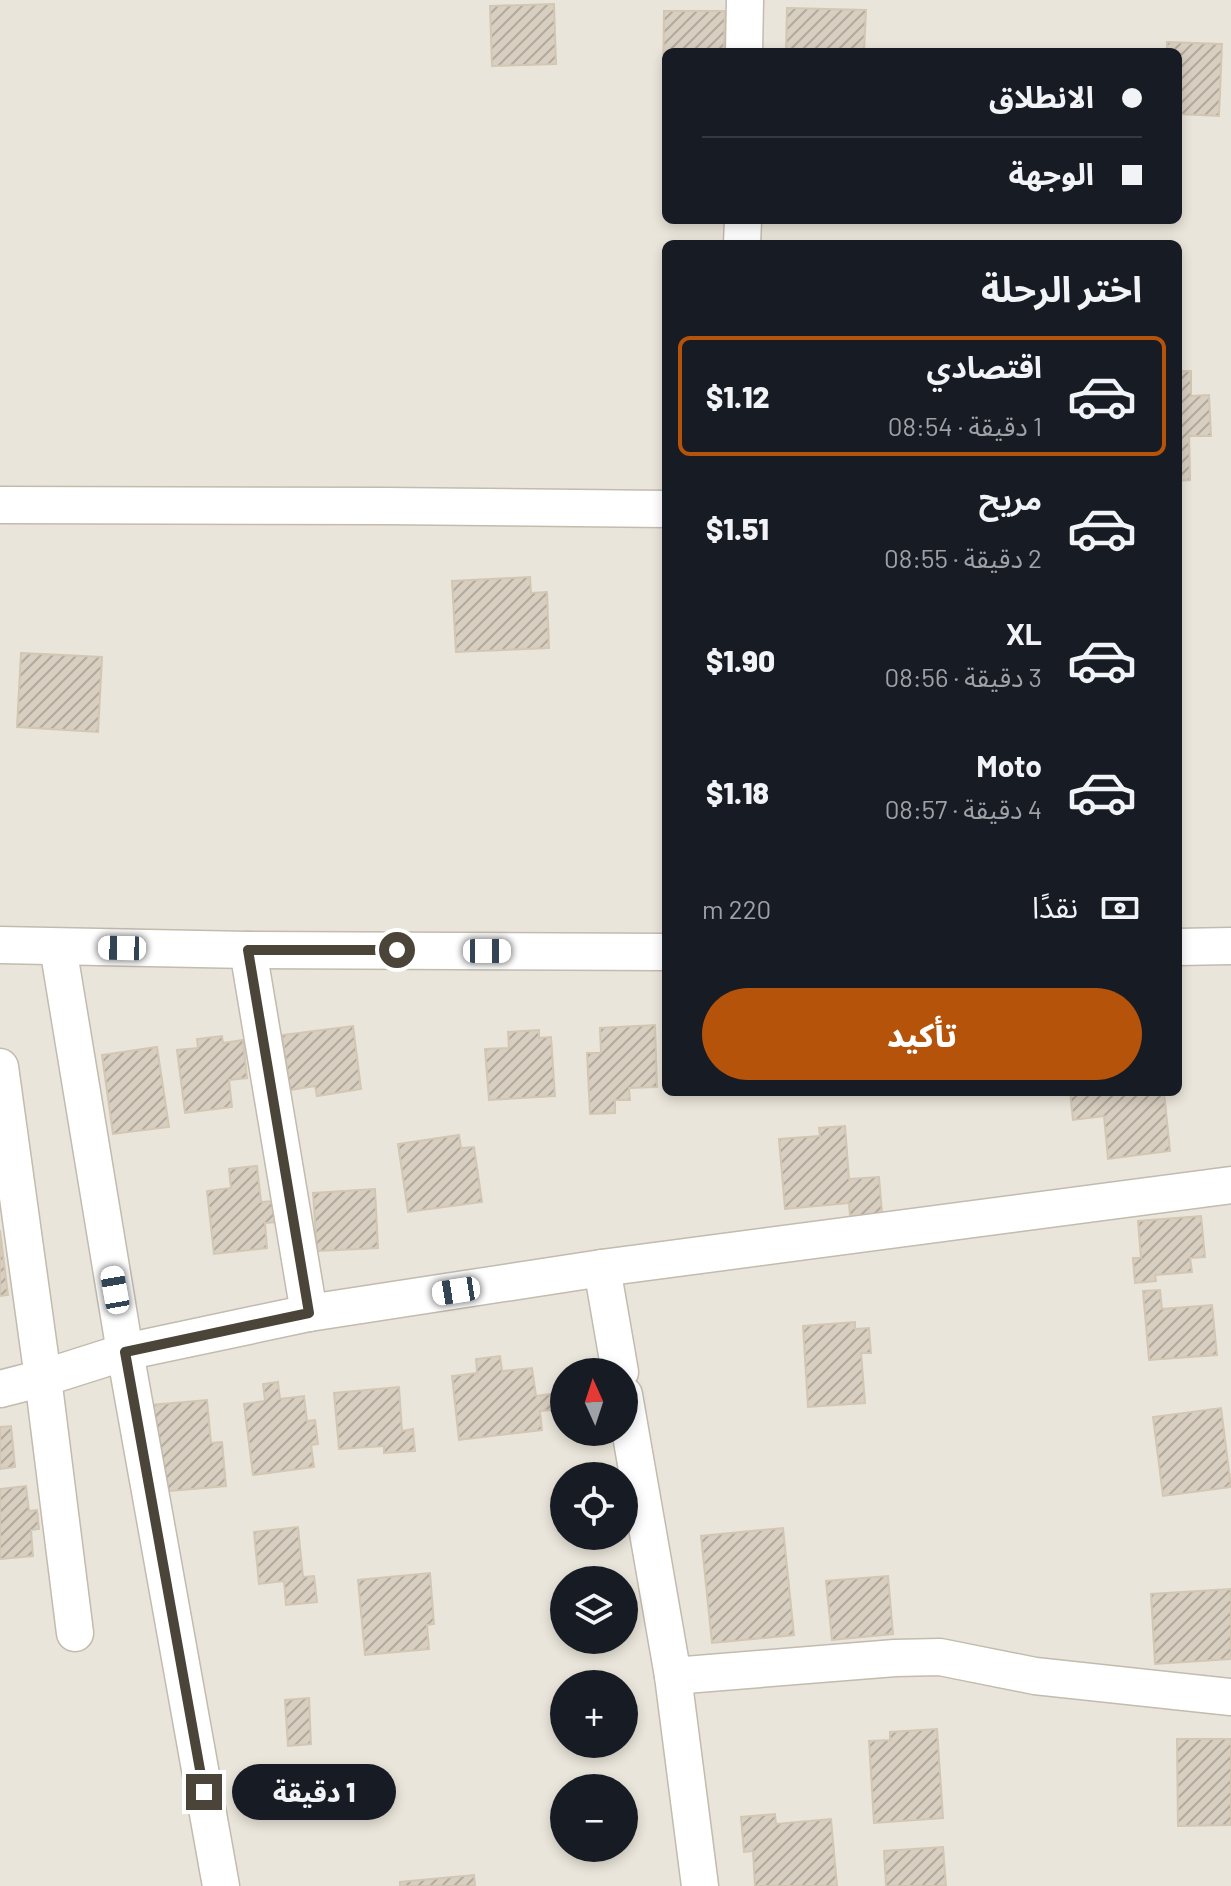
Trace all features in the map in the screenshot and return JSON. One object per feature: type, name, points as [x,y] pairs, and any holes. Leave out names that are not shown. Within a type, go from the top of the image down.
[{"type":"street","points":[[744,48],[745,0]]},
{"type":"street","points":[[0,505],[662,509]]},
{"type":"street","points":[[0,945],[662,952]]},
{"type":"street","points":[[1182,947],[1231,946]]},
{"type":"street","points":[[58,947],[125,1352],[221,1886]]},
{"type":"street","points":[[248,950],[309,1313]]},
{"type":"street","points":[[0,1067],[75,1633]]},
{"type":"street","points":[[0,1389],[125,1352],[309,1313],[602,1268],[1231,1185]]},
{"type":"street","points":[[602,1268],[618,1358]]},
{"type":"street","points":[[633,1446],[673,1676],[700,1886]]},
{"type":"street","points":[[673,1676],[940,1657],[1035,1676],[1231,1697]]},
{"type":"shaded area","points":[[0,0],[1231,0],[1231,1886],[0,1886]]},
{"type":"building","points":[[554,4],[556,64],[492,66],[490,6]]},
{"type":"building","points":[[787,8],[866,10],[864,48],[786,48]]},
{"type":"building","points":[[664,11],[725,11],[724,48],[663,48]]},
{"type":"building","points":[[1167,42],[1222,44],[1219,116],[1182,114],[1182,48],[1167,48]]},
{"type":"building","points":[[1182,371],[1191,371],[1191,396],[1209,395],[1211,436],[1189,436],[1190,480],[1182,481]]},
{"type":"building","points":[[530,577],[531,593],[547,592],[549,648],[456,652],[452,581]]},
{"type":"building","points":[[21,653],[102,657],[98,732],[17,727]]},
{"type":"building","points":[[655,1025],[657,1087],[629,1088],[630,1100],[615,1100],[615,1113],[590,1114],[587,1053],[601,1053],[600,1028]]},
{"type":"building","points":[[353,1026],[361,1089],[317,1096],[315,1086],[290,1090],[282,1035]]},
{"type":"building","points":[[539,1030],[539,1038],[551,1037],[555,1096],[489,1100],[485,1049],[509,1048],[508,1032]]},
{"type":"building","points":[[222,1036],[223,1043],[243,1040],[247,1078],[229,1080],[232,1107],[185,1113],[177,1050],[198,1048],[197,1039]]},
{"type":"building","points":[[157,1047],[169,1127],[113,1134],[102,1055]]},
{"type":"building","points":[[1070,1096],[1164,1096],[1170,1151],[1108,1159],[1104,1116],[1073,1120]]},
{"type":"building","points":[[845,1126],[849,1179],[879,1177],[883,1225],[851,1228],[849,1203],[785,1209],[779,1139],[820,1136],[819,1128]]},
{"type":"building","points":[[459,1135],[461,1148],[474,1147],[482,1202],[408,1212],[398,1144]]},
{"type":"building","points":[[257,1166],[261,1202],[274,1201],[277,1222],[265,1223],[267,1248],[214,1254],[207,1191],[231,1188],[229,1169]]},
{"type":"building","points":[[375,1189],[378,1248],[317,1251],[313,1193]]},
{"type":"building","points":[[1201,1216],[1205,1257],[1190,1258],[1192,1272],[1155,1275],[1156,1281],[1135,1283],[1133,1258],[1141,1258],[1138,1221]]},
{"type":"building","points":[[0,1230],[8,1295],[0,1296]]},
{"type":"building","points":[[1160,1290],[1162,1309],[1212,1305],[1217,1355],[1149,1360],[1143,1291]]},
{"type":"building","points":[[855,1322],[855,1329],[869,1328],[871,1353],[861,1353],[865,1403],[808,1407],[803,1326]]},
{"type":"building","points":[[500,1356],[502,1371],[532,1368],[536,1396],[550,1394],[550,1410],[540,1411],[542,1430],[459,1440],[452,1376],[477,1373],[476,1359]]},
{"type":"building","points":[[278,1382],[280,1399],[304,1396],[307,1421],[315,1420],[318,1444],[311,1445],[314,1467],[253,1475],[244,1404],[265,1401],[263,1384]]},
{"type":"building","points":[[399,1387],[402,1431],[413,1429],[415,1451],[384,1453],[384,1446],[339,1449],[334,1393]]},
{"type":"building","points":[[207,1400],[211,1443],[222,1442],[226,1486],[159,1492],[151,1405]]},
{"type":"building","points":[[1221,1408],[1231,1487],[1163,1496],[1153,1417]]},
{"type":"building","points":[[11,1426],[15,1467],[0,1469],[0,1427]]},
{"type":"building","points":[[26,1486],[29,1511],[37,1510],[39,1529],[31,1530],[33,1556],[0,1559],[0,1489]]},
{"type":"building","points":[[298,1527],[303,1577],[314,1576],[317,1602],[286,1605],[284,1581],[259,1584],[254,1532]]},
{"type":"building","points":[[783,1528],[794,1635],[712,1643],[701,1536]]},
{"type":"building","points":[[430,1573],[434,1624],[427,1625],[429,1649],[365,1655],[358,1580]]},
{"type":"building","points":[[888,1576],[893,1634],[832,1640],[826,1581]]},
{"type":"building","points":[[1231,1589],[1231,1659],[1155,1664],[1151,1594]]},
{"type":"building","points":[[309,1698],[311,1744],[288,1746],[285,1700]]},
{"type":"building","points":[[937,1729],[943,1818],[874,1823],[869,1741],[890,1740],[890,1732]]},
{"type":"building","points":[[1177,1739],[1231,1739],[1231,1825],[1178,1826]]},
{"type":"building","points":[[775,1814],[776,1824],[831,1819],[837,1886],[755,1886],[753,1851],[744,1852],[741,1817]]},
{"type":"building","points":[[943,1847],[946,1886],[886,1886],[884,1851]]},
{"type":"building","points":[[474,1875],[475,1886],[400,1886],[400,1882]]},
{"type":"route","points":[[204,1792],[125,1352],[309,1313],[248,950],[397,950]]}]
